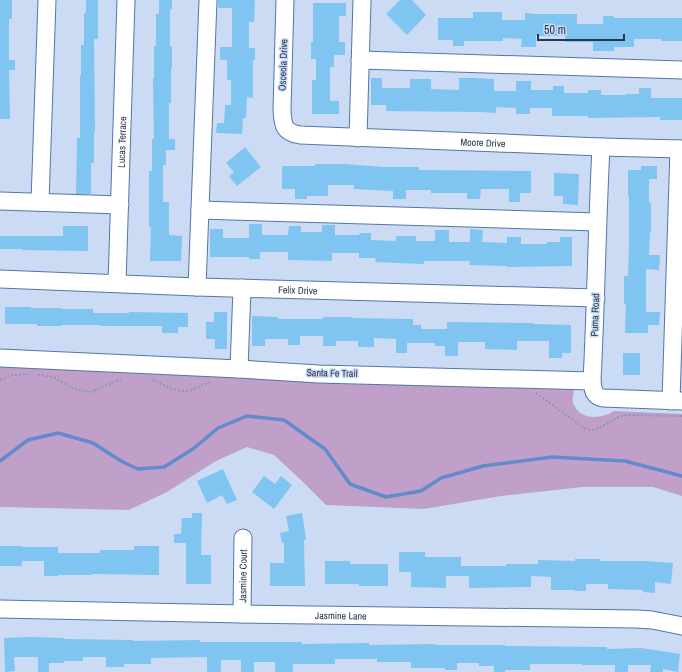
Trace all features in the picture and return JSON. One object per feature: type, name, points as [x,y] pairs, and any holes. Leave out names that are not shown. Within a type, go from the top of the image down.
[{"type":"street","points":[[40,202],[47,0]]},
{"type":"street","name":"Lucas Terrace","points":[[117,284],[126,0]]},
{"type":"street","points":[[197,287],[208,0]]},
{"type":"street","name":"Osceola Drive","points":[[285,0],[282,122],[286,129]]},
{"type":"street","points":[[358,138],[362,0]]},
{"type":"street","points":[[360,60],[682,70]]},
{"type":"street","name":"Moore Drive","points":[[286,129],[291,133],[300,135],[358,138],[680,149]]},
{"type":"street","name":"Puma Road","points":[[601,147],[592,381],[594,393],[598,397],[603,398],[676,401]]},
{"type":"street","points":[[676,401],[680,149]]},
{"type":"street","points":[[0,201],[120,206]]},
{"type":"street","points":[[200,210],[597,222]]},
{"type":"street","name":"Felix Drive","points":[[0,278],[197,287],[596,298]]},
{"type":"street","points":[[239,369],[242,288]]},
{"type":"street","points":[[0,358],[319,374],[592,381]]},
{"type":"street","name":"Jasmine Court","points":[[242,614],[243,538]]},
{"type":"street","name":"Jasmine Lane","points":[[0,609],[242,614],[637,619],[652,620],[682,626]]},
{"type":"path","points":[[0,380],[11,376],[33,374],[53,377],[74,389],[91,392],[122,378]]},
{"type":"path","points":[[150,379],[175,390],[182,391],[190,390],[214,382]]},
{"type":"path","points":[[532,391],[588,430],[595,430],[622,416],[628,415],[682,416]]},
{"type":"shaded area","points":[[0,367],[574,387],[573,403],[576,409],[586,416],[603,416],[614,411],[682,414],[682,496],[653,487],[582,487],[501,496],[424,509],[326,505],[274,455],[247,447],[216,461],[167,492],[129,510],[0,507]]},
{"type":"building","points":[[0,0],[12,0],[12,19],[9,19],[9,60],[15,60],[15,70],[9,70],[10,119],[0,119]]},
{"type":"building","points":[[86,0],[98,0],[98,39],[94,39],[94,163],[91,163],[91,194],[76,194],[77,138],[80,138],[81,45],[84,45],[84,13],[86,13]]},
{"type":"building","points":[[159,0],[172,0],[172,9],[170,9],[170,46],[172,46],[172,69],[171,103],[169,103],[169,139],[175,139],[175,150],[166,150],[166,165],[163,165],[163,202],[169,202],[169,235],[182,236],[181,261],[150,261],[151,227],[149,227],[149,171],[152,171],[152,139],[154,139],[154,46],[156,46],[156,14],[159,14]]},
{"type":"building","points":[[218,0],[255,0],[254,22],[249,22],[249,48],[255,48],[255,60],[253,60],[253,98],[247,97],[246,118],[243,118],[242,134],[216,133],[217,123],[224,123],[225,105],[231,105],[231,80],[227,80],[227,60],[220,60],[220,47],[232,47],[232,8],[218,8]]},
{"type":"building","points":[[400,0],[412,0],[426,15],[407,35],[386,14]]},
{"type":"building","points":[[313,3],[346,3],[346,16],[339,16],[339,42],[345,42],[345,55],[334,55],[334,67],[330,67],[330,101],[339,101],[339,114],[312,114],[312,80],[316,80],[316,59],[311,59],[311,42],[313,42]]},
{"type":"building","points":[[473,12],[502,12],[502,20],[525,20],[525,13],[577,14],[577,24],[603,24],[603,16],[614,16],[614,18],[682,18],[682,41],[634,39],[634,47],[614,47],[614,51],[593,51],[593,42],[565,42],[565,36],[536,36],[536,47],[521,47],[522,39],[503,38],[503,41],[464,41],[464,46],[453,46],[453,40],[438,40],[438,18],[473,18]]},
{"type":"building","points":[[371,78],[382,78],[382,88],[410,88],[410,79],[431,79],[431,89],[459,90],[459,78],[473,78],[494,79],[494,91],[516,91],[516,81],[531,81],[531,90],[553,90],[553,86],[564,86],[564,93],[588,93],[588,90],[601,90],[601,95],[639,94],[639,88],[651,88],[651,98],[682,98],[682,120],[660,120],[660,117],[588,118],[588,116],[552,116],[552,108],[530,108],[530,114],[516,114],[516,108],[496,107],[496,113],[386,111],[386,105],[371,105]]},
{"type":"building","points":[[245,147],[261,167],[237,186],[229,176],[234,172],[226,163]]},
{"type":"building","points":[[315,164],[419,167],[419,170],[531,171],[531,193],[520,193],[520,202],[509,202],[509,189],[481,189],[480,199],[467,199],[467,193],[431,193],[431,190],[406,190],[406,199],[393,199],[393,191],[354,189],[354,185],[328,185],[328,196],[307,196],[307,199],[295,199],[295,189],[282,189],[282,166],[315,166]]},
{"type":"building","points":[[641,166],[657,166],[657,179],[649,179],[651,232],[649,255],[660,255],[659,270],[646,269],[646,312],[660,312],[659,325],[648,325],[648,333],[625,333],[626,304],[624,304],[624,276],[628,276],[629,243],[628,170],[641,170]]},
{"type":"building","points":[[554,173],[579,174],[578,205],[563,204],[563,196],[554,196]]},
{"type":"building","points":[[249,224],[262,224],[262,235],[288,235],[289,226],[301,226],[301,232],[322,232],[322,225],[335,225],[335,235],[359,235],[360,233],[371,233],[371,240],[396,241],[396,236],[416,236],[416,241],[435,241],[435,230],[449,230],[449,242],[470,242],[470,229],[483,230],[482,242],[507,243],[507,237],[521,237],[521,244],[547,244],[547,242],[560,242],[560,237],[572,237],[572,266],[507,267],[469,265],[470,261],[424,261],[424,264],[375,262],[376,258],[359,258],[359,253],[332,253],[332,261],[288,260],[288,252],[260,252],[260,259],[249,259],[249,257],[210,257],[210,229],[223,229],[223,238],[249,238]]},
{"type":"building","points":[[63,226],[88,226],[88,251],[0,249],[0,236],[63,236]]},
{"type":"building","points":[[5,307],[93,309],[93,313],[188,313],[188,327],[178,327],[178,333],[162,333],[162,326],[37,326],[37,324],[5,324]]},
{"type":"building","points":[[214,312],[227,312],[227,349],[215,349],[215,339],[206,339],[206,322],[214,322]]},
{"type":"building","points":[[252,316],[278,317],[278,319],[323,319],[323,317],[352,317],[413,319],[413,325],[421,325],[421,329],[447,329],[447,322],[571,325],[571,353],[562,353],[562,358],[549,358],[549,341],[517,341],[517,350],[485,349],[485,342],[458,342],[458,356],[445,356],[445,346],[435,346],[435,343],[407,343],[407,353],[396,353],[396,339],[374,338],[374,347],[358,347],[358,341],[336,341],[336,346],[323,346],[323,336],[300,336],[300,345],[288,345],[288,339],[265,339],[265,346],[252,346]]},
{"type":"building","points":[[623,353],[640,353],[640,375],[623,375]]},
{"type":"building","points":[[223,469],[237,500],[227,504],[222,495],[207,503],[197,481]]},
{"type":"building","points":[[264,476],[275,484],[281,476],[292,485],[274,509],[252,492]]},
{"type":"building","points":[[192,513],[202,513],[201,555],[211,555],[211,584],[186,584],[186,543],[174,543],[174,534],[181,534],[182,518],[192,518]]},
{"type":"building","points":[[302,513],[306,539],[304,540],[305,586],[270,586],[270,563],[284,563],[284,543],[282,543],[280,533],[289,531],[286,516]]},
{"type":"building","points":[[0,546],[58,547],[58,553],[100,553],[100,550],[134,550],[134,546],[159,546],[159,575],[92,574],[44,576],[44,561],[22,561],[22,566],[0,566]]},
{"type":"building","points":[[399,552],[425,552],[425,557],[461,557],[461,566],[506,566],[506,564],[538,564],[538,560],[575,561],[575,559],[673,563],[671,584],[655,582],[655,593],[643,592],[643,590],[608,589],[608,584],[586,584],[586,591],[551,590],[551,577],[531,576],[531,587],[469,588],[469,576],[446,576],[446,588],[411,587],[411,572],[399,572]]},
{"type":"building","points":[[325,561],[350,561],[350,564],[388,564],[388,586],[325,584]]},
{"type":"building","points":[[30,637],[133,641],[200,640],[200,642],[302,642],[302,644],[369,643],[369,645],[436,644],[607,647],[607,649],[641,648],[680,654],[678,672],[663,669],[663,672],[650,672],[651,665],[628,665],[628,672],[615,672],[615,665],[530,664],[530,670],[505,670],[505,672],[494,672],[494,666],[479,666],[479,663],[457,663],[457,670],[445,670],[445,668],[411,668],[411,662],[377,662],[377,659],[335,659],[335,664],[293,664],[293,672],[275,672],[275,662],[254,662],[254,672],[241,672],[241,660],[221,660],[221,672],[207,672],[207,657],[151,658],[151,664],[124,664],[124,667],[106,667],[106,657],[83,657],[83,661],[49,663],[49,672],[38,672],[38,657],[14,657],[15,671],[5,672],[4,638]]},
{"type":"waterway","points":[[0,461],[28,440],[58,433],[93,443],[121,461],[138,469],[164,467],[193,449],[218,428],[247,416],[284,420],[325,449],[350,484],[386,497],[421,491],[441,478],[483,466],[552,457],[625,461],[682,476]]}]
